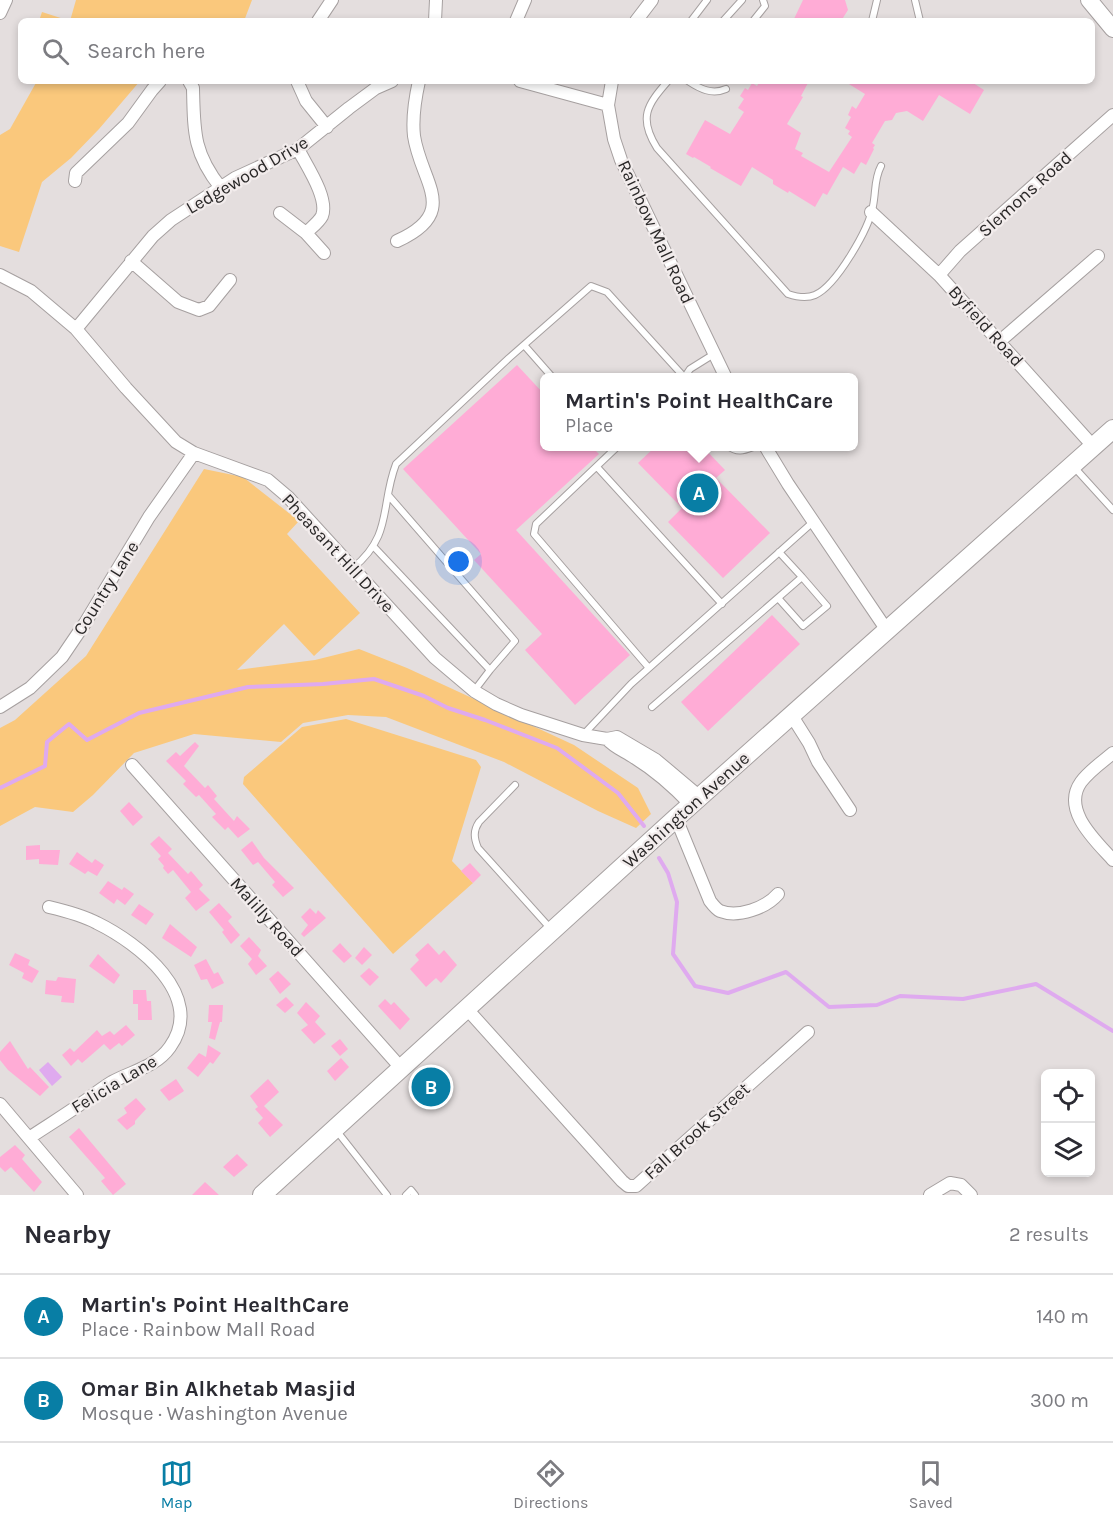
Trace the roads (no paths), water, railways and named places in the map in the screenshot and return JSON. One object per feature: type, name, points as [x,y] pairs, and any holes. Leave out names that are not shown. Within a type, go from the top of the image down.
[{"type":"main road","points":[[1089,0],[1113,29]]},
{"type":"main road","name":"Washington Avenue","points":[[262,1195],[676,818],[1113,429]]},
{"type":"street","points":[[0,13],[6,0]]},
{"type":"street","points":[[320,18],[332,0]]},
{"type":"street","points":[[435,18],[436,0]]},
{"type":"street","points":[[517,18],[525,0]]},
{"type":"street","points":[[638,18],[652,0]]},
{"type":"street","points":[[75,181],[76,173],[129,123],[157,84]]},
{"type":"street","points":[[191,84],[193,88],[196,142],[208,172],[221,188]]},
{"type":"street","points":[[298,84],[306,100],[327,127]]},
{"type":"street","name":"Ledgewood Drive","points":[[76,329],[131,261],[171,220],[235,178],[298,149],[376,88],[385,84]]},
{"type":"street","points":[[531,84],[608,105]]},
{"type":"street","name":"Rainbow Mall Road","points":[[612,84],[608,105],[614,139],[621,160],[724,373]]},
{"type":"street","points":[[397,241],[420,228],[432,212],[434,200],[414,138],[413,118],[418,85]]},
{"type":"street","name":"Slemons Road","points":[[939,275],[960,251],[1113,115]]},
{"type":"street","points":[[298,149],[321,194],[323,204],[322,216],[306,233]]},
{"type":"street","name":"Byfield Road","points":[[872,212],[939,275],[1093,446]]},
{"type":"street","points":[[280,213],[306,233],[324,253]]},
{"type":"street","points":[[1000,341],[1098,256]]},
{"type":"street","points":[[131,261],[178,302],[199,310],[209,306],[230,280]]},
{"type":"street","name":"Pheasant Hill Drive","points":[[0,275],[31,291],[76,329],[176,442],[194,453],[268,480],[288,497],[435,658],[474,691],[521,715],[583,735],[607,739],[617,737],[645,752],[681,779],[696,801]]},
{"type":"street","points":[[768,451],[886,629]]},
{"type":"street","name":"Country Lane","points":[[0,707],[30,688],[62,657],[149,517],[194,453]]},
{"type":"street","points":[[792,716],[818,762],[850,810]]},
{"type":"street","points":[[1113,753],[1080,784],[1075,803],[1083,824],[1113,860]]},
{"type":"street","name":"Malilly Road","points":[[132,765],[402,1069]]},
{"type":"street","points":[[676,818],[710,901],[719,910],[733,914],[752,910],[772,901],[778,894]]},
{"type":"street","name":"Felicia Lane","points":[[29,1138],[112,1082],[155,1062],[170,1047],[179,1029],[181,1010],[174,989],[160,970],[142,953],[98,923],[74,913],[49,907]]},
{"type":"street","name":"Fall Brook Street","points":[[467,1009],[628,1186],[636,1186],[808,1032]]},
{"type":"street","points":[[0,1104],[77,1195]]},
{"type":"street","points":[[930,1195],[950,1183],[961,1185],[971,1195]]},
{"type":"lane","points":[[693,18],[707,0]]},
{"type":"lane","points":[[728,18],[742,0]]},
{"type":"lane","points":[[755,18],[765,6],[763,0]]},
{"type":"lane","points":[[873,18],[877,0]]},
{"type":"lane","points":[[915,0],[919,18]]},
{"type":"lane","points":[[666,84],[649,105],[646,116],[651,138],[657,148],[788,294],[801,298],[815,295],[826,287],[840,271],[857,244],[872,212],[876,176],[881,166]]},
{"type":"lane","points":[[693,84],[708,92],[719,92],[726,89]]},
{"type":"lane","points":[[352,568],[374,547],[383,526],[391,477],[396,464],[591,286],[607,292],[681,373]]},
{"type":"lane","points":[[524,345],[549,373]]},
{"type":"lane","points":[[688,373],[714,354]]},
{"type":"lane","points":[[613,451],[536,524],[534,534],[649,669]]},
{"type":"lane","points":[[1072,465],[1113,510]]},
{"type":"lane","points":[[597,467],[722,604]]},
{"type":"lane","points":[[388,496],[515,641],[474,691]]},
{"type":"lane","points":[[583,735],[631,684],[814,522]]},
{"type":"lane","points":[[374,547],[490,670]]},
{"type":"lane","points":[[778,598],[803,626],[828,606],[779,552]]},
{"type":"lane","points":[[652,707],[802,577]]},
{"type":"lane","points":[[515,785],[475,827],[474,839],[478,848],[553,931]]},
{"type":"lane","points":[[336,1130],[387,1195]]},
{"type":"lane","points":[[406,1195],[411,1191],[415,1195]]},
{"type":"waterway","points":[[0,788],[45,766],[47,742],[69,724],[87,740],[139,713],[248,687],[374,679],[557,748],[618,793],[644,826]]},
{"type":"waterway","points":[[659,858],[668,873],[677,902],[673,954],[695,986],[728,993],[786,972],[829,1007],[877,1005],[900,996],[963,999],[1036,984],[1113,1031]]},
{"type":"place","name":"Martin's Point HealthCare","points":[[699,493]]},
{"type":"place","name":"Omar Bin Alkhetab Masjid","points":[[431,1087]]}]
